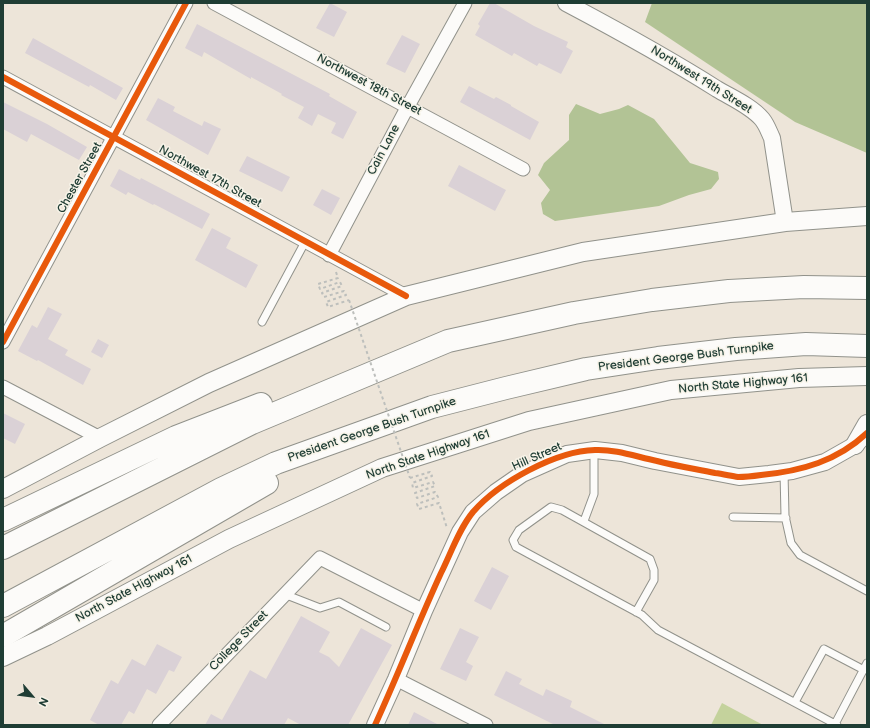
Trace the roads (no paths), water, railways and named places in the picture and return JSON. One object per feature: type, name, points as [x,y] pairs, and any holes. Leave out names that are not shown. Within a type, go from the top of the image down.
[{"type":"highway","points":[[3,520],[176,436],[394,353],[574,313],[652,300],[729,291],[804,287],[867,288]]},
{"type":"highway","points":[[3,548],[252,423],[448,341]]},
{"type":"highway","name":"President George Bush Turnpike","points":[[3,606],[221,490],[276,463],[432,407],[586,369],[658,358],[729,350],[806,344],[861,347]]},
{"type":"highway","points":[[3,636],[228,504],[349,437]]},
{"type":"main road","points":[[3,489],[209,383],[406,296],[583,252],[785,222],[867,216]]},
{"type":"main road","name":"North State Highway 161","points":[[3,657],[47,636],[228,539],[382,468],[529,421],[671,390],[799,378],[867,376]]},
{"type":"main road","points":[[849,377],[867,387]]},
{"type":"main road","points":[[861,439],[867,424]]},
{"type":"street","name":"Chester Street","points":[[3,342],[186,3]]},
{"type":"street","name":"Northwest 18th Street","points":[[214,3],[523,169]]},
{"type":"street","name":"Cain Lane","points":[[329,255],[408,106],[465,3]]},
{"type":"street","name":"Northwest 19th Street","points":[[566,3],[628,35],[751,110],[762,119],[768,127],[772,138],[785,222]]},
{"type":"street","name":"Northwest 17th Street","points":[[3,77],[406,296]]},
{"type":"street","points":[[3,387],[100,438]]},
{"type":"street","name":"Hill Street","points":[[375,725],[460,532],[473,512],[496,492],[522,474],[567,454],[594,450],[622,453],[739,477],[784,472],[825,462],[861,439]]},
{"type":"street","name":"College Street","points":[[159,725],[320,558],[424,611]]},
{"type":"street","points":[[396,679],[486,725]]},
{"type":"lane","points":[[262,322],[305,242]]},
{"type":"lane","points":[[584,521],[594,494],[594,450]]},
{"type":"lane","points":[[784,472],[786,518],[791,543],[800,555],[867,591]]},
{"type":"lane","points":[[636,612],[654,580],[654,570],[650,559],[584,521],[562,510],[551,507],[519,530],[513,540],[516,547],[636,612],[642,615],[658,630],[836,724],[865,666],[824,649],[795,702]]},
{"type":"lane","points":[[733,516],[786,518]]},
{"type":"lane","points":[[284,594],[320,608],[338,602],[386,627]]}]
